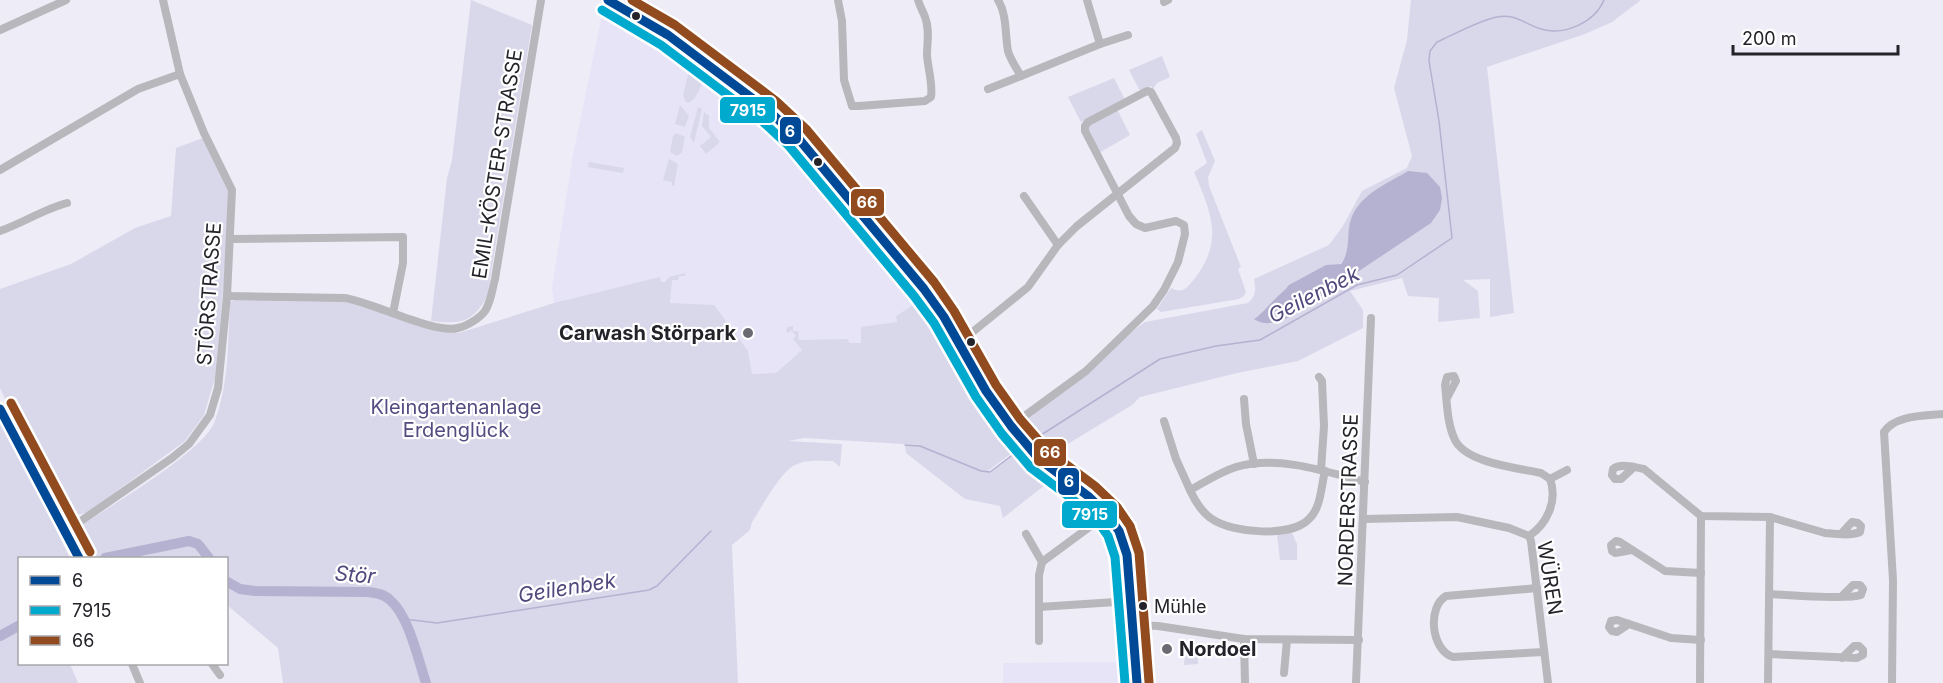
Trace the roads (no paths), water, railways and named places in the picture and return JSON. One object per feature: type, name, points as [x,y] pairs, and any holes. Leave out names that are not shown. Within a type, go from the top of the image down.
[{"type":"main road","points":[[608,0],[668,35],[769,111],[790,130],[924,289],[959,343],[986,391],[1028,447],[1107,514],[1119,531],[1125,547],[1137,683]]},
{"type":"street","points":[[0,30],[66,0]]},
{"type":"street","name":"STÖRSTRASSE","points":[[65,532],[189,444],[210,415],[218,388],[227,296],[232,198],[230,183],[204,133],[180,74],[163,0]]},
{"type":"street","name":"EMIL-KÖSTER-STRASSE","points":[[393,313],[439,328],[457,329],[484,312],[490,300],[541,0]]},
{"type":"street","points":[[838,0],[842,21],[844,80],[851,108],[925,101],[931,97],[927,51],[929,42],[925,16],[918,0]]},
{"type":"street","points":[[998,0],[1008,39],[1008,52],[1021,76]]},
{"type":"street","points":[[1087,0],[1100,44]]},
{"type":"street","points":[[988,89],[1057,60],[1128,35]]},
{"type":"street","points":[[0,170],[138,89],[180,74]]},
{"type":"street","points":[[959,343],[1028,287],[1058,245],[1077,226],[1117,193],[1176,146],[1176,138],[1150,91],[1088,122],[1085,131],[1117,193],[1132,220],[1141,226],[1152,228],[1176,221],[1183,222],[1185,228],[1180,251],[1171,277],[1153,306],[1141,320],[1086,371],[1011,426]]},
{"type":"street","points":[[1023,196],[1058,245]]},
{"type":"street","points":[[0,231],[67,203]]},
{"type":"street","points":[[227,296],[345,298],[361,301],[393,313],[403,263],[403,237],[230,239]]},
{"type":"street","name":"NORDERSTRASSE","points":[[1356,683],[1371,318]]},
{"type":"street","points":[[1164,421],[1176,459],[1202,511],[1225,526],[1283,531],[1300,526],[1312,516],[1316,509],[1323,471],[1322,381],[1318,377]]},
{"type":"street","points":[[1447,398],[1453,435],[1457,444],[1466,453],[1541,473],[1550,479],[1552,492],[1549,512],[1538,530],[1528,536]]},
{"type":"street","points":[[1244,399],[1246,424],[1254,464]]},
{"type":"street","points":[[0,409],[78,557]]},
{"type":"street","points":[[1892,683],[1893,580],[1884,432],[1889,424],[1898,420],[1943,414]]},
{"type":"street","points":[[1190,490],[1229,470],[1254,464],[1274,464],[1323,471],[1365,482]]},
{"type":"street","points":[[1634,467],[1647,471],[1701,516],[1770,517],[1819,532],[1841,534]]},
{"type":"street","points":[[1550,479],[1567,470]]},
{"type":"street","points":[[1039,641],[1039,575],[1042,562],[1107,514]]},
{"type":"street","points":[[1700,683],[1701,516]]},
{"type":"street","name":"WÜREN","points":[[1363,519],[1457,517],[1509,528],[1528,536],[1531,541],[1548,683]]},
{"type":"street","points":[[1768,683],[1770,517]]},
{"type":"street","points":[[1026,534],[1042,562]]},
{"type":"street","points":[[1632,550],[1665,571],[1701,573]]},
{"type":"street","points":[[1537,588],[1446,596],[1440,600],[1434,611],[1437,641],[1441,650],[1453,657],[1544,652]]},
{"type":"street","points":[[1769,594],[1842,596]]},
{"type":"street","points":[[1039,607],[1131,601]]},
{"type":"street","points":[[1629,624],[1671,638],[1701,640]]},
{"type":"street","points":[[1133,625],[1244,639],[1359,640]]},
{"type":"street","points":[[1244,639],[1245,683]]},
{"type":"street","points":[[1284,673],[1287,640]]},
{"type":"street","points":[[1769,654],[1842,658]]},
{"type":"street","points":[[133,665],[140,683]]},
{"type":"street","points":[[213,665],[220,675]]},
{"type":"water","points":[[1408,171],[1427,173],[1440,187],[1442,198],[1440,210],[1431,223],[1290,317],[1267,323],[1254,319],[1289,285],[1326,265],[1341,264],[1346,254],[1351,219],[1355,210],[1375,190]]},
{"type":"waterway","name":"Geilenbek","points":[[1030,442],[1160,359],[1216,346],[1260,340],[1357,285],[1397,275],[1452,238],[1439,121],[1429,61],[1430,51],[1437,42],[1475,24],[1503,16],[1509,16],[1550,31],[1569,29],[1594,15],[1604,0]]},
{"type":"waterway","name":"Geilenbek","points":[[905,445],[920,446],[981,471],[990,472],[1023,447]]},
{"type":"waterway","name":"Geilenbek","points":[[404,619],[437,623],[649,590],[657,586],[711,531]]},
{"type":"waterway","name":"Stör","points":[[110,557],[189,541],[198,544],[208,557]]},
{"type":"waterway","name":"Stör","points":[[228,582],[240,589],[255,591],[368,592],[385,596],[403,616],[426,683]]},
{"type":"waterway","name":"Stör","points":[[0,636],[18,626]]},
{"type":"place","name":"Carwash Störpark","points":[[748,333]]},
{"type":"place","name":"Mühle","points":[[1143,606]]},
{"type":"place","name":"Nordoel","points":[[1167,649]]},
{"type":"park label","name":"Kleingartenanlage Erdenglück","points":[[456,418]]}]
